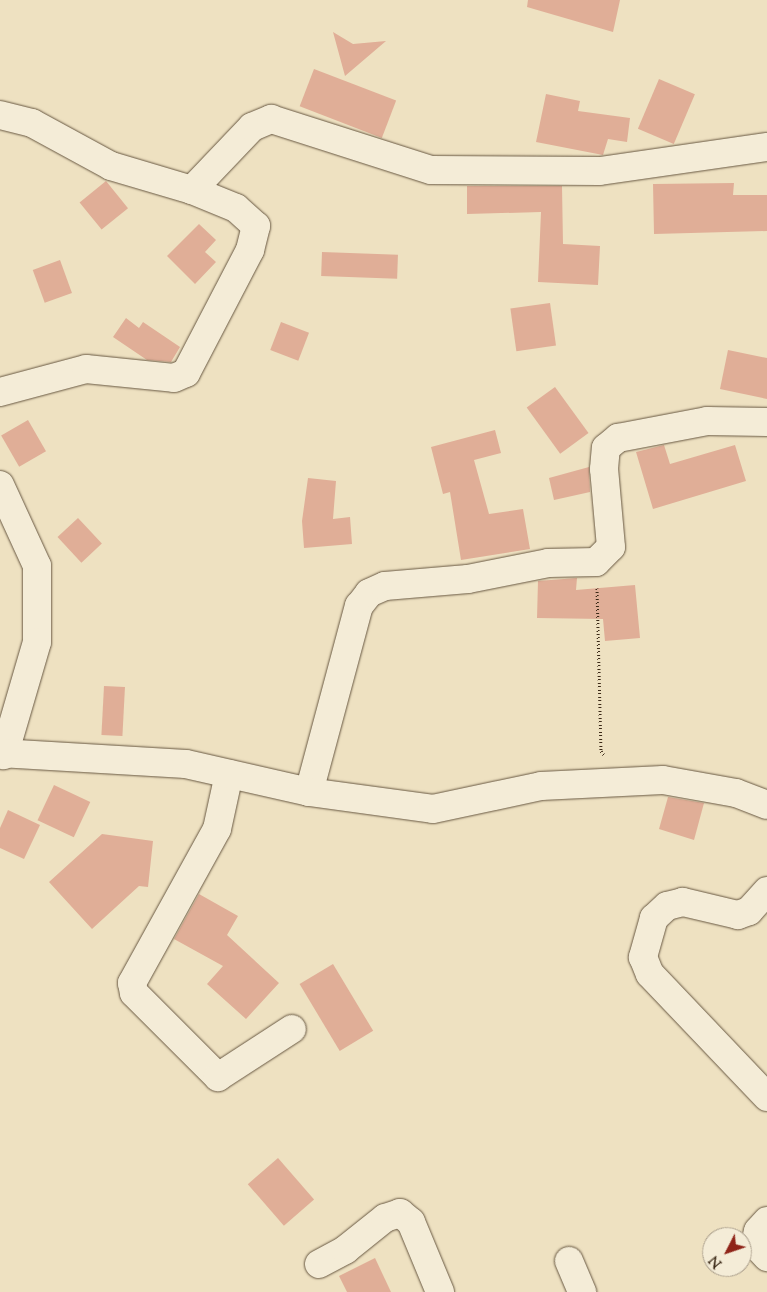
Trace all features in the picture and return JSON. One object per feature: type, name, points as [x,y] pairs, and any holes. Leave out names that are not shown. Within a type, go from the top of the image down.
[{"type":"street","points":[[0,115],[32,123],[111,166],[192,190],[236,208],[256,226],[250,250],[186,373],[174,378],[86,369],[0,392]]},
{"type":"street","points":[[192,190],[252,127],[271,119],[431,170],[600,170],[767,147]]},
{"type":"street","points":[[309,792],[359,606],[369,593],[385,586],[468,579],[548,563],[596,562],[611,547],[604,469],[606,448],[618,438],[707,421],[767,422]]},
{"type":"street","points":[[0,485],[37,566],[37,642],[2,754],[186,764],[309,792],[433,809],[541,786],[629,785],[663,780],[736,792],[767,805]]},
{"type":"street","points":[[229,774],[217,829],[132,983],[134,993],[218,1077],[292,1029]]},
{"type":"street","points":[[767,891],[749,911],[738,915],[683,902],[667,906],[654,918],[642,957],[650,974],[767,1097]]},
{"type":"street","points":[[319,1264],[345,1250],[385,1218],[400,1214],[411,1222],[440,1292]]},
{"type":"street","points":[[767,1221],[758,1231],[755,1244],[767,1257]]},
{"type":"street","points":[[569,1261],[582,1292]]},
{"type":"path","points":[[596,562],[601,751],[629,785]]},
{"type":"building","points":[[528,0],[620,0],[613,32],[527,7]]},
{"type":"building","points":[[333,32],[353,44],[386,41],[345,76]]},
{"type":"building","points":[[314,69],[396,101],[382,138],[300,106]]},
{"type":"building","points":[[659,79],[695,94],[674,144],[638,129]]},
{"type":"building","points":[[546,94],[580,101],[578,111],[630,118],[627,142],[608,139],[603,155],[536,142]]},
{"type":"building","points":[[106,181],[128,208],[102,230],[80,202]]},
{"type":"building","points":[[734,183],[733,195],[767,195],[767,231],[654,234],[653,184]]},
{"type":"building","points":[[467,186],[562,186],[563,244],[600,246],[598,285],[538,282],[541,212],[467,214]]},
{"type":"building","points":[[199,224],[216,240],[205,252],[216,262],[195,284],[167,256]]},
{"type":"building","points":[[322,252],[398,255],[397,279],[321,276]]},
{"type":"building","points":[[60,260],[72,293],[45,303],[33,270]]},
{"type":"building","points":[[550,303],[556,346],[516,351],[510,309]]},
{"type":"building","points":[[126,318],[139,328],[143,322],[180,347],[171,362],[147,360],[113,337]]},
{"type":"building","points":[[281,322],[309,333],[298,361],[270,350]]},
{"type":"building","points":[[728,350],[767,358],[767,399],[720,389]]},
{"type":"building","points":[[555,387],[589,433],[560,454],[527,408]]},
{"type":"building","points":[[28,420],[46,451],[19,467],[1,436]]},
{"type":"building","points":[[495,430],[501,453],[474,460],[489,514],[523,509],[530,549],[461,560],[450,492],[443,494],[431,447]]},
{"type":"building","points":[[664,445],[670,464],[735,445],[746,481],[653,509],[636,452]]},
{"type":"building","points":[[589,467],[590,492],[554,500],[549,478]]},
{"type":"building","points":[[308,478],[336,481],[333,519],[350,517],[352,544],[304,548],[302,521]]},
{"type":"building","points":[[78,518],[102,544],[81,563],[58,537]]},
{"type":"building","points":[[577,578],[576,590],[635,585],[640,638],[605,641],[603,619],[537,618],[538,581]]},
{"type":"building","points":[[104,686],[125,687],[122,736],[101,735]]},
{"type":"building","points":[[54,785],[90,802],[74,837],[38,820]]},
{"type":"building","points":[[668,797],[704,803],[694,840],[659,829]]},
{"type":"building","points":[[8,810],[40,825],[24,859],[0,848],[0,828]]},
{"type":"building","points":[[102,834],[153,841],[148,887],[139,886],[92,929],[49,882]]},
{"type":"building","points":[[199,894],[238,916],[227,935],[279,983],[246,1019],[207,984],[223,966],[174,939]]},
{"type":"building","points":[[333,964],[373,1031],[340,1051],[300,984]]},
{"type":"building","points":[[278,1158],[314,1200],[284,1226],[248,1184]]},
{"type":"building","points":[[375,1258],[391,1292],[347,1292],[339,1276]]}]
